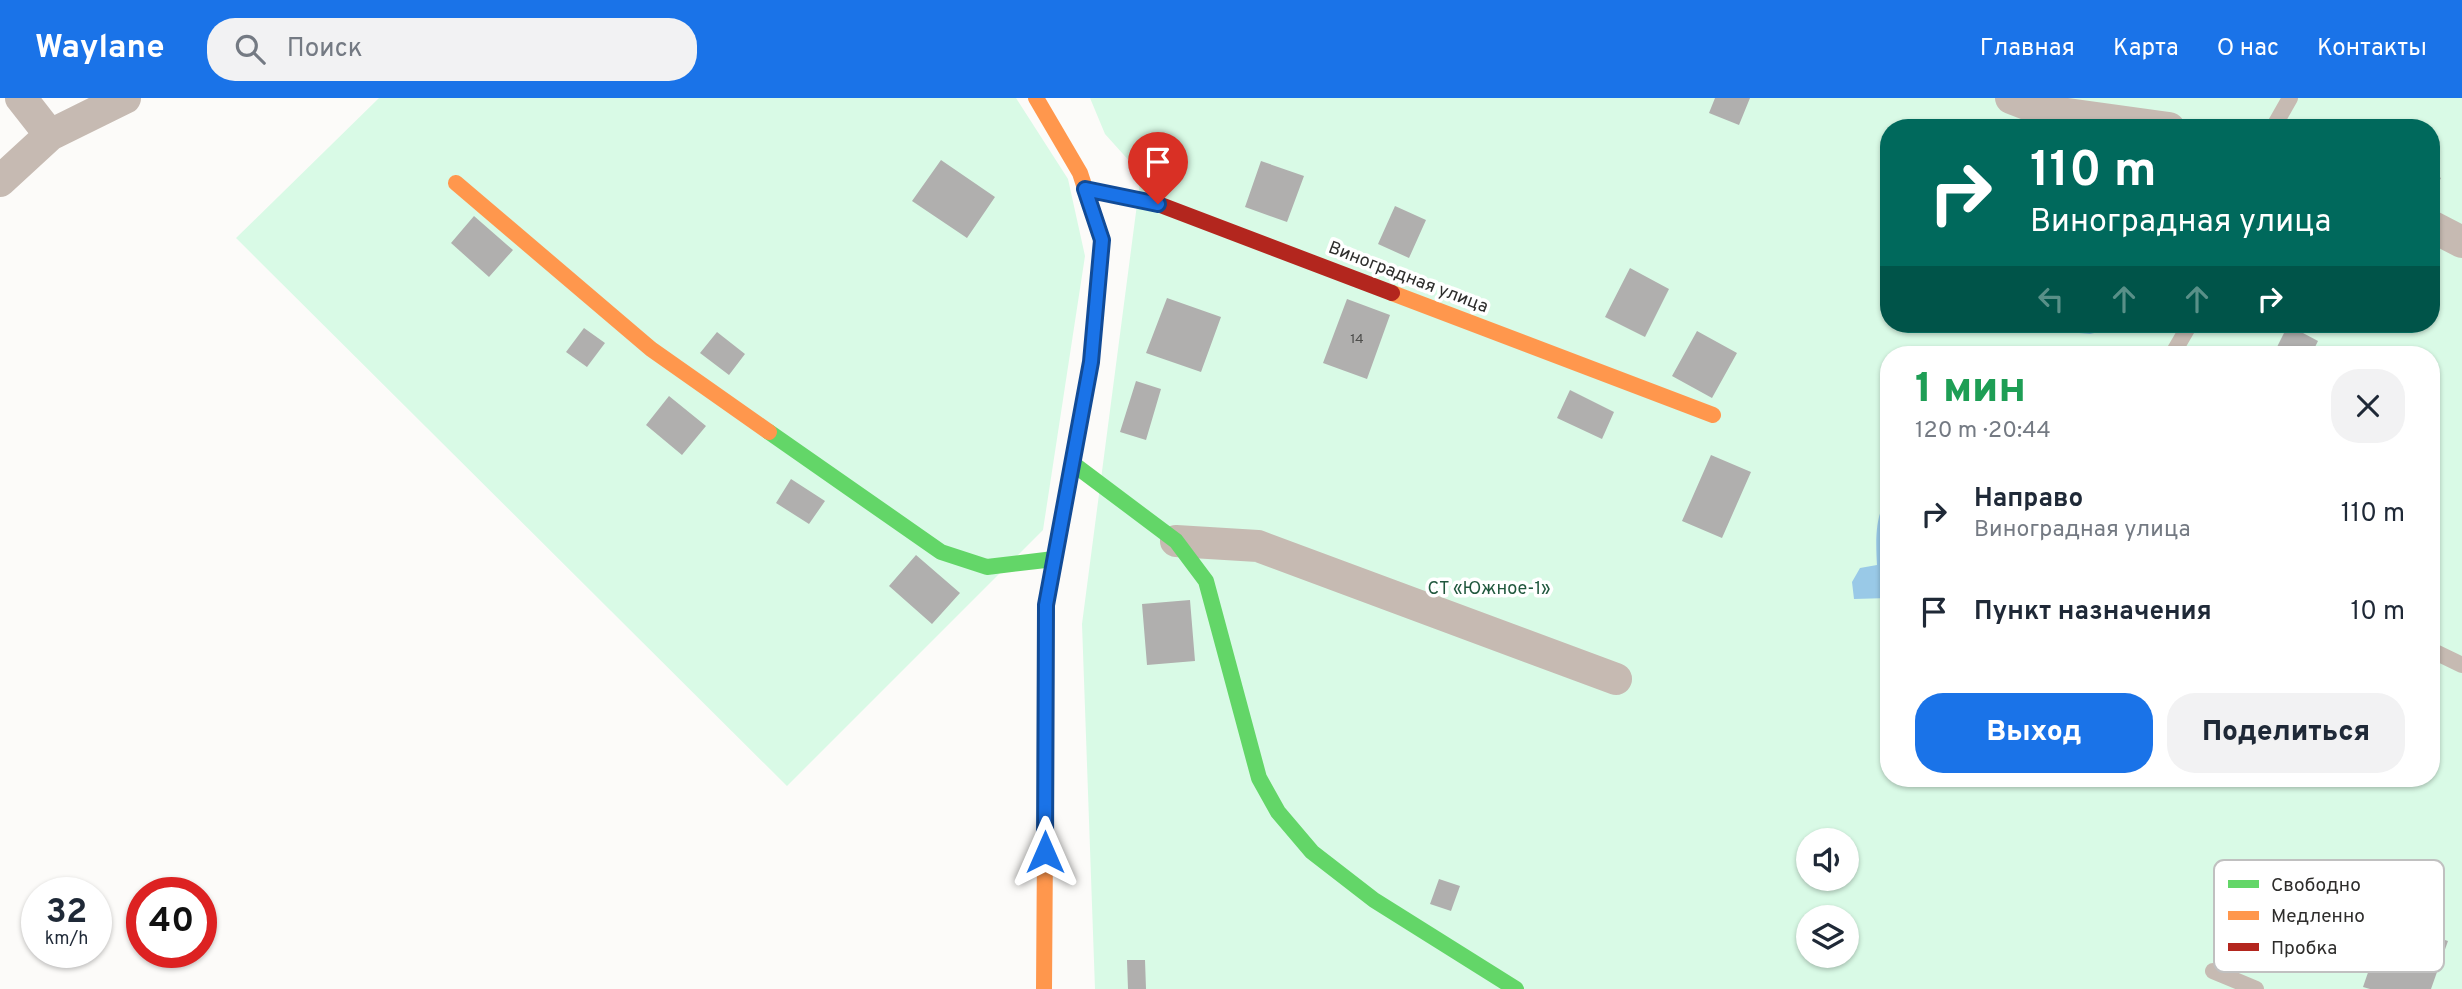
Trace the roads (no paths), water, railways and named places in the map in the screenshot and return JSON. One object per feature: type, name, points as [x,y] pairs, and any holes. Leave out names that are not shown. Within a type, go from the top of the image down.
[{"type":"street","points":[[21,98],[50,135]]},
{"type":"street","points":[[0,181],[50,135],[125,98]]},
{"type":"street","points":[[1036,98],[1080,173],[1102,240],[1091,362],[1046,605],[1044,989]]},
{"type":"street","points":[[2011,98],[2045,111],[2103,119]]},
{"type":"street","points":[[456,183],[651,349],[941,552],[987,567],[1054,559]]},
{"type":"street","name":"Виноградная улица","points":[[1085,189],[1158,204],[1713,415]]},
{"type":"street","points":[[2440,231],[2462,242]]},
{"type":"street","points":[[1072,463],[1176,541],[1206,581],[1259,778],[1278,812],[1312,852],[1374,900],[1516,989]]},
{"type":"street","points":[[1176,541],[1258,546],[1616,679]]},
{"type":"lane","points":[[2278,119],[2290,98]]},
{"type":"lane","points":[[2440,654],[2462,665]]},
{"type":"lane","points":[[2215,972],[2256,989]]},
{"type":"water","points":[[1880,513],[1880,598],[1854,599],[1852,582],[1860,568],[1877,565]]},
{"type":"park label","name":"СТ «Южное-1»","points":[[1489,589]]}]
